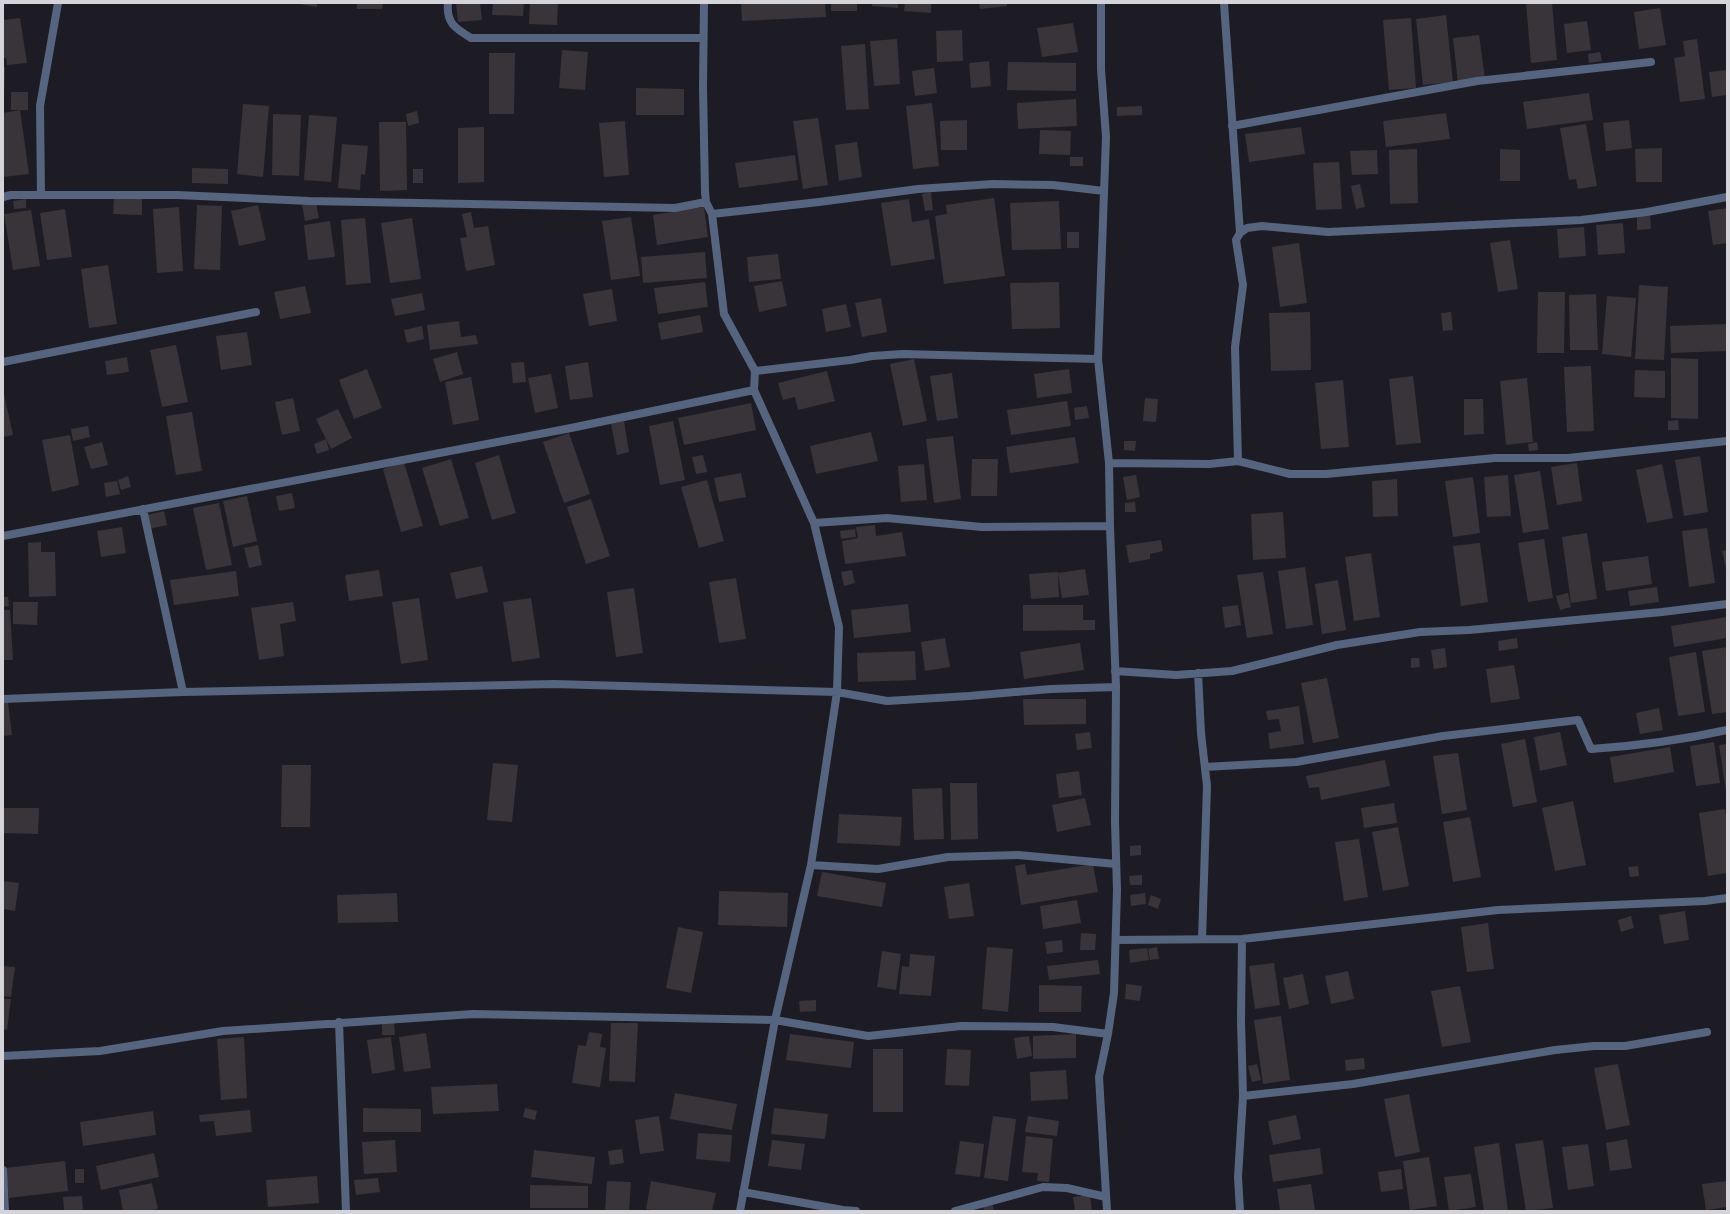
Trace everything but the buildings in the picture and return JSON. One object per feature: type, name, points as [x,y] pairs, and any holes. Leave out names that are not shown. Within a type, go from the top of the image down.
[{"type":"street","points":[[41,195],[40,106],[58,3]]},
{"type":"street","points":[[448,3],[447,13],[455,28],[471,38],[703,38]]},
{"type":"street","points":[[704,3],[704,165],[706,202],[712,214],[724,314],[755,371],[754,390],[814,523],[839,628],[836,692],[812,865],[775,1020],[740,1211]]},
{"type":"street","points":[[1101,3],[1101,69],[1106,137],[1098,359],[1109,463],[1116,687],[1115,822],[1118,890],[1114,993],[1108,1034],[1099,1077],[1107,1211]]},
{"type":"street","points":[[1224,3],[1240,233]]},
{"type":"street","points":[[1232,126],[1477,81],[1651,62]]},
{"type":"street","points":[[712,214],[918,189],[993,184],[1053,185],[1104,191]]},
{"type":"street","points":[[3,197],[41,195],[177,195],[317,201],[675,208],[706,202]]},
{"type":"street","points":[[1238,461],[1235,346],[1243,285],[1236,240],[1240,233],[1247,228],[1262,226],[1328,232],[1581,220],[1647,212],[1727,197]]},
{"type":"street","points":[[3,362],[256,312]]},
{"type":"street","points":[[755,371],[872,356],[904,354],[1098,359]]},
{"type":"street","points":[[3,536],[571,428],[754,390]]},
{"type":"street","points":[[1109,463],[1209,464],[1238,461],[1290,474],[1326,474],[1495,458],[1568,458],[1727,441]]},
{"type":"street","points":[[143,509],[183,692]]},
{"type":"street","points":[[814,523],[887,518],[982,527],[1110,526]]},
{"type":"street","points":[[1115,671],[1176,675],[1232,671],[1337,645],[1420,632],[1469,630],[1662,612],[1727,604]]},
{"type":"street","points":[[1198,673],[1200,732],[1207,786],[1202,939]]},
{"type":"street","points":[[3,699],[183,692],[554,684],[836,692],[886,701],[1051,689],[1116,687]]},
{"type":"street","points":[[1205,767],[1296,762],[1443,736],[1578,720],[1591,749],[1678,739],[1727,730]]},
{"type":"street","points":[[812,865],[878,870],[948,857],[1018,855],[1116,864]]},
{"type":"street","points":[[1116,940],[1242,939],[1498,910],[1697,901],[1727,898]]},
{"type":"street","points":[[1240,1211],[1238,1176],[1243,1096],[1241,1020],[1242,939]]},
{"type":"street","points":[[3,1056],[100,1051],[224,1031],[473,1014],[775,1020],[868,1036],[961,1026],[1053,1027],[1108,1034]]},
{"type":"street","points":[[339,1022],[346,1211]]},
{"type":"street","points":[[1243,1096],[1353,1084],[1554,1050],[1594,1046],[1625,1046],[1707,1032]]},
{"type":"street","points":[[3,1170],[5,1211]]},
{"type":"street","points":[[955,1211],[1043,1187],[1067,1188],[1106,1197]]},
{"type":"street","points":[[743,1192],[856,1211]]}]
